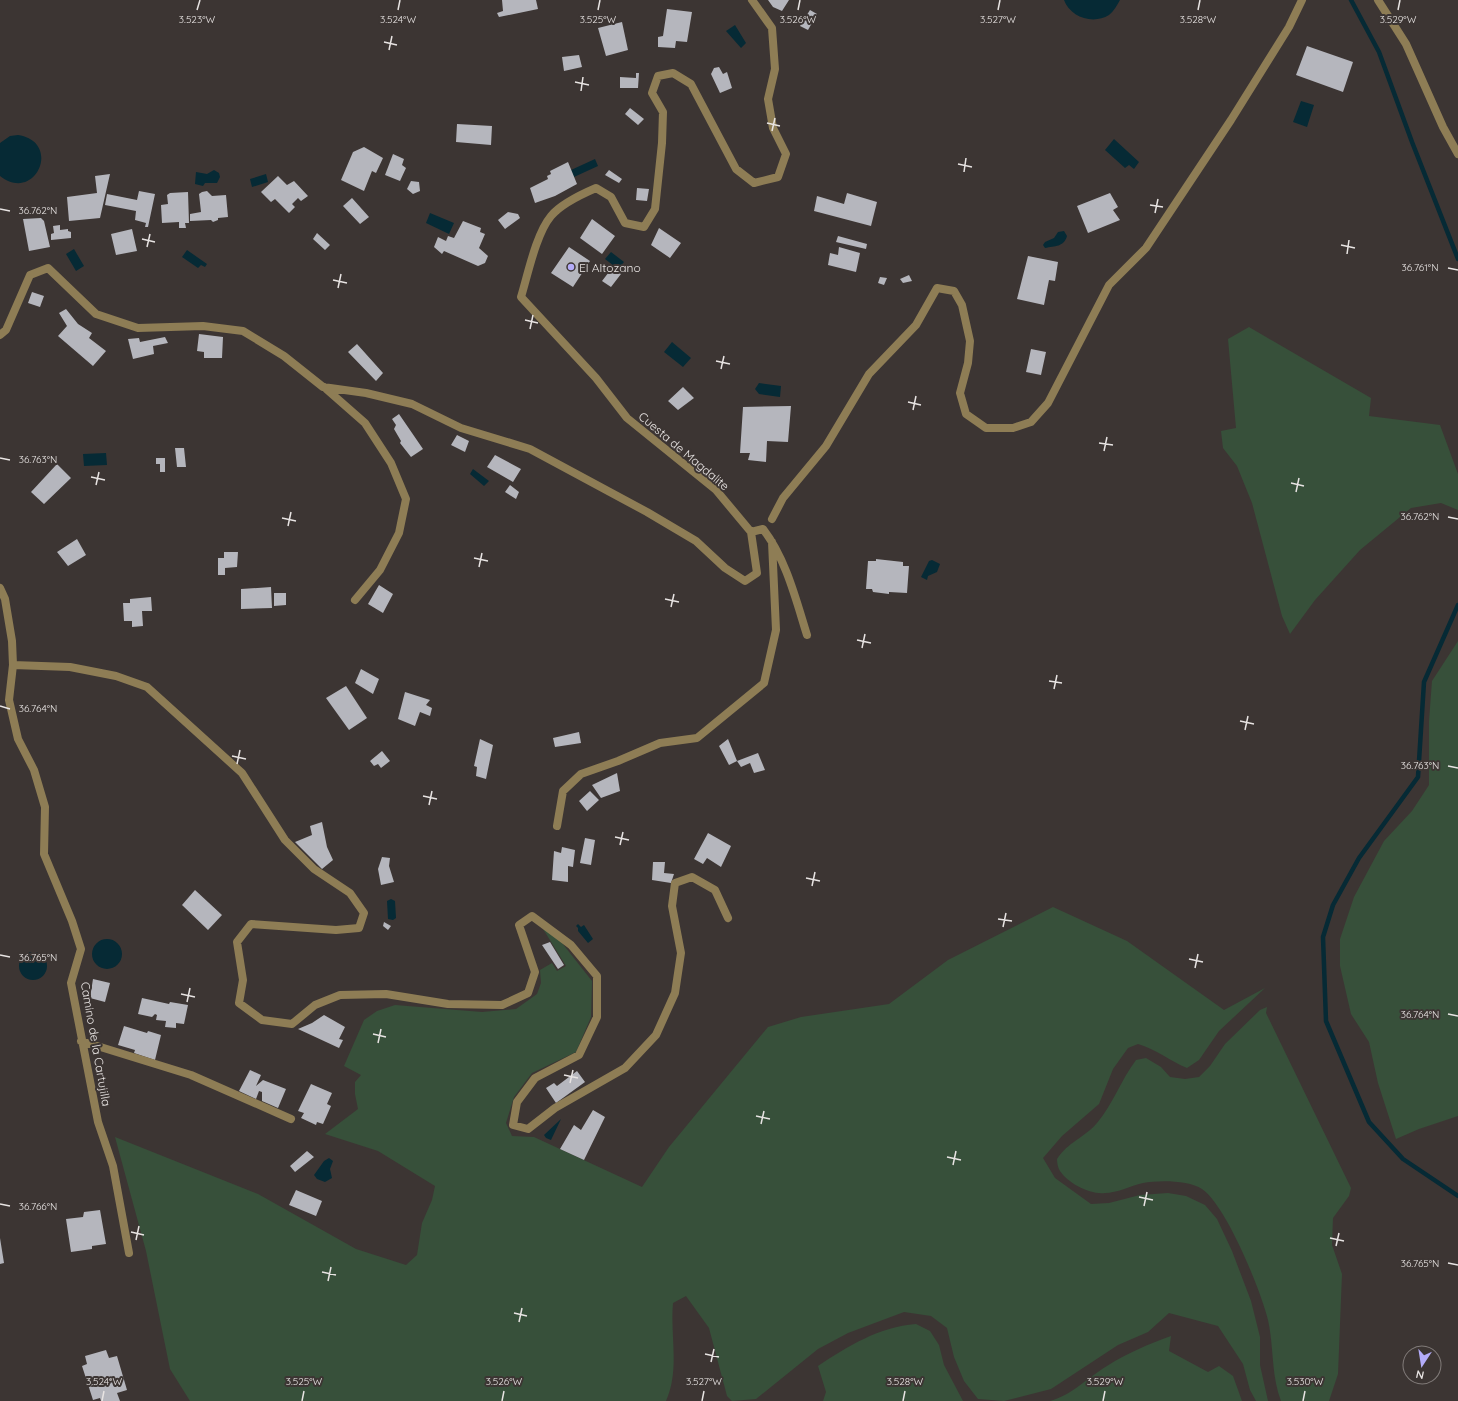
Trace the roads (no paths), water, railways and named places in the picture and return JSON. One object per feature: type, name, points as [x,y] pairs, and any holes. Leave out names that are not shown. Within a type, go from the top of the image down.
[{"type":"street","name":"Cuesta de Magdalite","points":[[751,532],[716,490],[667,452],[627,418],[596,378],[521,297],[536,246],[551,215],[576,197],[596,188],[611,197],[625,223],[644,227],[655,208],[662,147],[663,112],[652,93],[658,76],[673,73],[691,84],[736,169],[754,183],[778,176],[786,154],[773,128],[768,99],[775,69],[772,28],[752,0]]},
{"type":"street","points":[[772,519],[783,498],[826,446],[869,374],[916,325],[937,288],[954,291],[962,305],[970,341],[968,363],[960,393],[966,414],[986,428],[1013,428],[1031,422],[1048,403],[1109,285],[1146,248],[1236,113],[1289,27],[1302,0]]},
{"type":"street","points":[[1378,0],[1406,44],[1443,127],[1458,154]]},
{"type":"street","points":[[0,335],[6,330],[30,275],[48,268],[96,314],[138,328],[203,326],[243,331],[284,356],[365,423],[391,463],[406,498],[399,533],[380,570],[355,600]]},
{"type":"street","points":[[323,387],[366,393],[412,404],[461,428],[530,449],[648,512],[696,541],[725,568],[745,581],[757,573],[751,532],[763,529],[772,542],[792,588],[808,635]]},
{"type":"street","points":[[557,826],[563,791],[581,774],[618,761],[660,743],[697,738],[764,683],[776,630],[772,542]]},
{"type":"street","name":"Camino de la Cartujilla","points":[[0,588],[5,599],[11,629],[13,665],[8,700],[18,739],[34,770],[45,807],[44,854],[72,921],[81,949],[71,983],[81,1042],[98,1122],[113,1166],[129,1253]]},
{"type":"street","points":[[13,665],[70,667],[116,676],[147,687],[242,773],[285,840],[314,870],[350,893],[364,913],[360,928],[336,930],[251,924],[237,942],[243,980],[239,1003],[262,1020],[292,1024],[315,1006],[340,995],[386,994],[448,1004],[502,1005],[528,993],[535,972],[518,925],[532,916],[571,945],[597,976],[597,1017],[579,1055],[535,1078],[517,1102],[514,1125],[528,1129],[555,1108],[625,1068],[656,1035],[675,993],[681,954],[672,906],[674,883],[692,877],[716,890],[728,918]]},
{"type":"street","points":[[81,1042],[191,1075],[291,1119]]},
{"type":"water","points":[[1064,0],[1120,0],[1109,15],[1103,18],[1089,19],[1083,18],[1071,11]]},
{"type":"water","points":[[735,25],[746,43],[741,48],[726,31]]},
{"type":"water","points":[[1301,101],[1314,105],[1307,127],[1293,122]]},
{"type":"water","points":[[18,135],[32,140],[39,148],[41,158],[39,169],[33,177],[24,182],[13,183],[0,176],[0,143],[10,136]]},
{"type":"water","points":[[1114,139],[1139,162],[1134,169],[1129,165],[1125,168],[1105,150]]},
{"type":"water","points":[[595,159],[598,166],[574,177],[571,170]]},
{"type":"water","points":[[214,170],[219,173],[220,177],[217,183],[205,183],[203,186],[195,184],[196,172],[207,174]]},
{"type":"water","points":[[266,174],[268,182],[252,187],[250,179]]},
{"type":"water","points":[[430,213],[454,223],[449,234],[426,223]]},
{"type":"water","points":[[1064,231],[1067,236],[1064,242],[1059,245],[1045,248],[1043,245],[1045,242],[1054,238],[1058,232]]},
{"type":"water","points":[[74,249],[84,266],[76,271],[66,254]]},
{"type":"water","points":[[187,250],[207,264],[205,267],[201,265],[198,268],[182,257]]},
{"type":"water","points":[[611,252],[624,262],[618,269],[605,259]]},
{"type":"water","points":[[672,342],[691,358],[683,367],[664,352]]},
{"type":"water","points":[[759,383],[781,386],[780,397],[759,394],[755,389]]},
{"type":"water","points":[[106,453],[107,465],[84,466],[83,454]]},
{"type":"water","points":[[473,469],[489,481],[484,486],[470,474]]},
{"type":"water","points":[[932,560],[940,564],[937,572],[928,576],[927,580],[921,577],[929,561]]},
{"type":"water","points":[[391,899],[395,901],[396,918],[393,920],[388,919],[387,901]]},
{"type":"water","points":[[578,924],[581,927],[584,925],[593,939],[588,943],[578,931],[576,926]]},
{"type":"water","points":[[107,939],[118,943],[122,954],[118,965],[107,969],[96,965],[92,954],[96,943]]},
{"type":"water","points":[[33,952],[39,953],[43,956],[46,960],[46,972],[43,976],[39,979],[33,980],[27,979],[23,976],[20,972],[19,966],[20,960],[23,956],[27,953]]},
{"type":"water","points":[[561,1119],[551,1140],[546,1138],[544,1135]]},
{"type":"water","points":[[329,1158],[333,1161],[330,1169],[332,1178],[325,1182],[317,1179],[314,1175],[324,1161]]},
{"type":"waterway","points":[[1351,0],[1379,52],[1412,142],[1458,259]]},
{"type":"waterway","points":[[1458,605],[1424,682],[1418,777],[1359,858],[1333,905],[1323,937],[1326,1021],[1369,1122],[1403,1159],[1458,1196]]},
{"type":"place","name":"El Altozano","points":[[571,267]]}]
